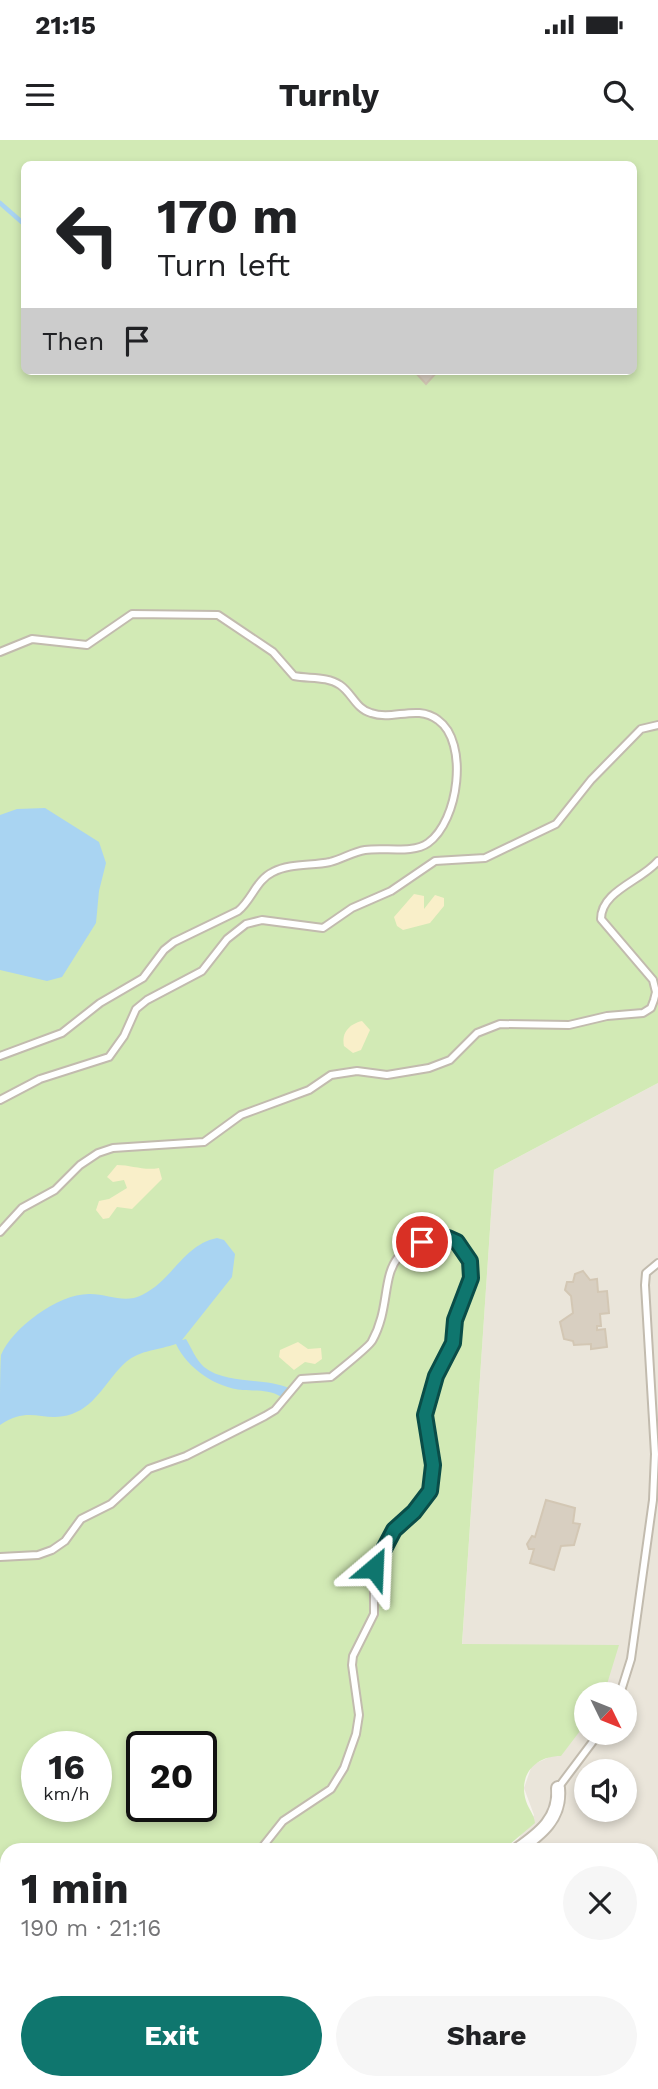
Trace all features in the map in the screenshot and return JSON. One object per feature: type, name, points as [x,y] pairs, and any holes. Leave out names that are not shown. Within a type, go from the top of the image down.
[{"type":"street","points":[[525,1843],[551,1821],[557,1810],[558,1788]]},
{"type":"lane","points":[[0,652],[32,639],[87,645],[132,614],[218,615],[272,652],[293,676],[327,679],[341,685],[354,703],[369,713],[384,716],[417,712],[436,718],[449,729],[455,741],[457,789],[446,820],[428,843],[415,848],[362,850],[328,863],[274,871],[263,878],[247,904],[238,911],[174,942],[164,950],[143,978],[100,1003],[62,1033],[0,1056]]},
{"type":"lane","points":[[0,1100],[40,1079],[109,1057],[124,1036],[136,1009],[147,1000],[202,971],[227,939],[246,924],[262,920],[323,928],[352,908],[391,891],[435,861],[485,858],[556,824],[591,780],[641,729],[658,725]]},
{"type":"lane","points":[[0,1232],[22,1208],[55,1191],[80,1165],[113,1148],[204,1142],[241,1115],[309,1090],[331,1075],[357,1071],[387,1075],[429,1068],[450,1060],[477,1033],[500,1024],[569,1025],[607,1016],[643,1013],[651,1008],[654,1000],[656,992],[653,980],[601,919],[601,910],[614,894],[648,873],[658,861]]},
{"type":"lane","points":[[0,1557],[38,1555],[52,1550],[65,1541],[81,1519],[111,1504],[149,1469],[186,1456],[265,1416],[275,1410],[301,1379],[331,1377],[348,1359],[371,1345],[386,1306],[386,1279],[391,1268],[411,1247],[448,1238],[466,1251],[470,1261],[468,1293],[455,1320],[453,1343],[436,1376],[425,1415],[433,1477],[423,1502],[394,1530],[377,1555],[373,1580],[374,1614],[353,1656],[359,1715],[344,1768],[331,1789],[283,1821],[266,1843]]},
{"type":"lane","points":[[624,1682],[631,1660],[653,1500],[655,1454],[645,1285],[646,1273],[658,1263]]},
{"type":"lane","points":[[558,1788],[590,1745]]},
{"type":"shaded area","points":[[658,1083],[658,1843],[513,1843],[534,1815],[524,1788],[532,1765],[552,1756],[574,1735],[574,1745],[637,1745],[637,1682],[605,1682],[462,1645],[494,1170]]},
{"type":"green space","points":[[0,140],[658,140],[658,1083],[494,1170],[462,1644],[619,1645],[608,1682],[574,1682],[574,1739],[561,1756],[543,1759],[536,1763],[527,1775],[524,1792],[535,1823],[511,1843],[0,1843]]},
{"type":"sand","points":[[414,894],[424,896],[424,909],[435,895],[444,898],[444,906],[430,923],[403,930],[397,926],[394,917]]},
{"type":"sand","points":[[362,1021],[370,1030],[361,1050],[353,1053],[344,1046],[345,1033],[354,1024]]},
{"type":"sand","points":[[117,1165],[159,1168],[162,1179],[132,1209],[117,1207],[109,1218],[103,1219],[96,1210],[99,1201],[109,1199],[127,1188],[124,1180],[113,1182],[107,1177]]},
{"type":"sand","points":[[298,1342],[308,1349],[321,1348],[322,1359],[315,1364],[305,1362],[294,1370],[279,1357],[280,1350]]},
{"type":"water","points":[[45,808],[99,842],[106,863],[99,891],[96,923],[62,977],[47,981],[0,970],[0,815],[17,809]]},
{"type":"water","points":[[217,1238],[224,1240],[235,1254],[232,1277],[182,1340],[186,1339],[201,1364],[213,1373],[289,1388],[282,1397],[267,1392],[233,1388],[213,1381],[187,1361],[176,1344],[131,1358],[81,1410],[53,1417],[20,1416],[0,1425],[1,1355],[15,1334],[26,1324],[51,1306],[78,1295],[97,1294],[129,1299],[142,1295],[153,1289],[195,1248]]},
{"type":"building","points":[[418,375],[434,375],[426,384]]},
{"type":"building","points":[[583,1271],[590,1280],[597,1279],[598,1292],[607,1291],[609,1313],[600,1314],[601,1326],[597,1326],[597,1330],[605,1329],[607,1347],[591,1349],[591,1344],[574,1345],[573,1341],[564,1339],[560,1322],[573,1313],[571,1296],[565,1290],[567,1282],[573,1282],[575,1274]]},
{"type":"building","points":[[546,1500],[575,1508],[573,1523],[580,1524],[574,1545],[561,1546],[554,1570],[530,1563],[534,1549],[529,1549],[527,1544],[532,1536],[535,1537]]},
{"type":"waterway","points":[[0,203],[21,221]]},
{"type":"route","points":[[374,1568],[377,1555],[394,1530],[414,1512],[430,1491],[433,1465],[425,1415],[436,1376],[453,1343],[455,1320],[468,1293],[471,1278],[470,1261],[466,1251],[457,1242],[448,1238],[422,1242]]}]
